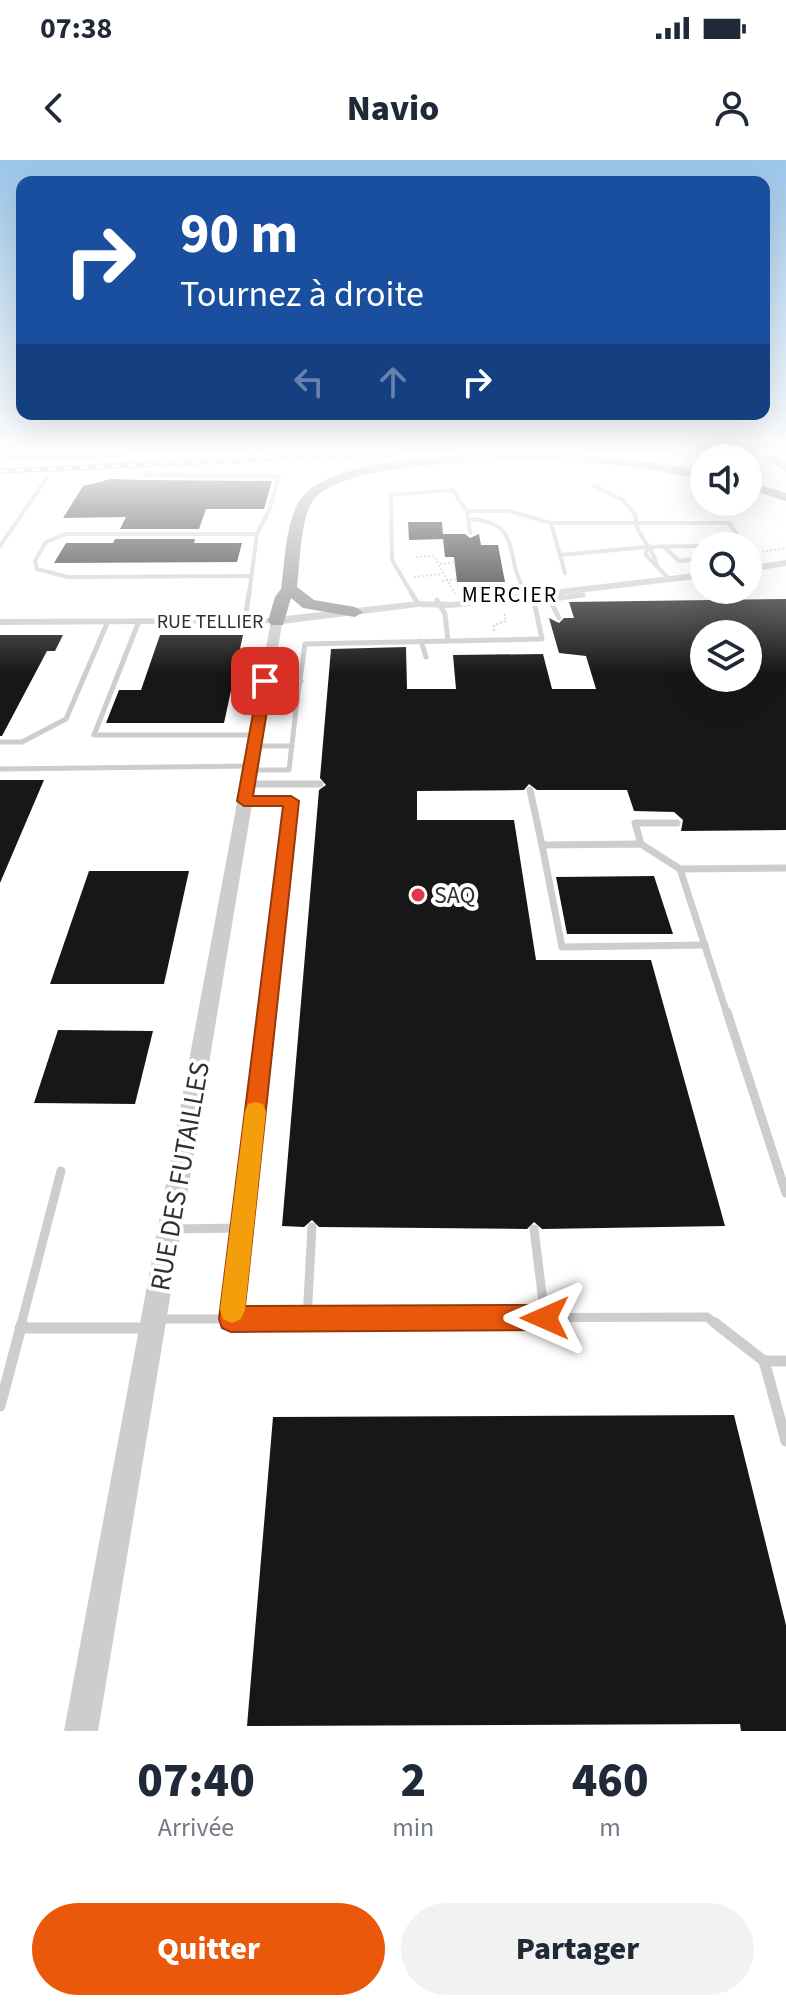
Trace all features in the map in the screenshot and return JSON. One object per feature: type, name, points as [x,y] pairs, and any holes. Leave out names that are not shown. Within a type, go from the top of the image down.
[{"type":"highway","points":[[275,630],[283,597],[289,589],[298,527]]},
{"type":"highway","points":[[289,589],[309,604],[355,612]]},
{"type":"street","points":[[762,554],[786,560]]},
{"type":"street","points":[[762,566],[786,560]]},
{"type":"street","name":"RUE TELLIER","points":[[0,622],[245,621],[275,630],[312,617],[438,602],[556,594],[690,569]]},
{"type":"street","name":"RUE TELLIER","points":[[663,572],[690,574]]},
{"type":"street","points":[[275,630],[312,617]]},
{"type":"street","name":"RUE DES FUTAILLES","points":[[81,1731],[275,630]]},
{"type":"lane","points":[[0,546],[13,527]]},
{"type":"lane","points":[[245,621],[260,527]]},
{"type":"lane","points":[[391,527],[392,560],[418,604]]},
{"type":"lane","points":[[470,527],[470,533]]},
{"type":"lane","points":[[0,769],[250,767],[289,770],[305,644],[542,639],[506,532],[500,527]]},
{"type":"lane","points":[[552,527],[565,573]]},
{"type":"lane","points":[[637,527],[647,547],[646,555],[663,572]]},
{"type":"lane","points":[[251,576],[68,577],[42,572],[37,569],[35,561],[46,542],[65,534],[257,534]]},
{"type":"lane","points":[[560,555],[663,546],[690,548]]},
{"type":"lane","points":[[663,546],[679,561],[690,560]]},
{"type":"lane","points":[[559,618],[556,594],[583,595]]},
{"type":"lane","points":[[438,602],[445,614],[448,641]]},
{"type":"lane","points":[[0,742],[22,742],[66,719],[108,621]]},
{"type":"lane","points":[[139,621],[94,735],[320,784]]},
{"type":"lane","points":[[421,641],[426,657]]},
{"type":"lane","points":[[264,691],[301,681]]},
{"type":"lane","points":[[264,691],[297,701]]},
{"type":"lane","points":[[250,767],[292,746]]},
{"type":"lane","points":[[231,1319],[291,801],[250,767]]},
{"type":"lane","points":[[530,790],[562,947],[705,945]]},
{"type":"lane","points":[[641,844],[635,823],[677,823]]},
{"type":"lane","points":[[542,845],[641,844],[680,869],[786,868]]},
{"type":"lane","points":[[680,869],[786,1193]]},
{"type":"lane","points":[[0,1406],[61,1171]]},
{"type":"lane","points":[[307,1319],[312,1227]]},
{"type":"lane","points":[[169,1229],[242,1228]]},
{"type":"lane","points":[[534,1229],[545,1318]]},
{"type":"lane","points":[[20,1328],[231,1319],[707,1317],[764,1361],[786,1441]]},
{"type":"lane","points":[[764,1361],[786,1361]]},
{"type":"path","points":[[762,550],[786,548]]},
{"type":"path","points":[[416,557],[440,555]]},
{"type":"path","points":[[434,556],[444,581],[455,594]]},
{"type":"path","points":[[437,566],[455,562]]},
{"type":"path","points":[[410,577],[442,574]]},
{"type":"path","points":[[444,581],[457,579]]},
{"type":"path","points":[[494,631],[494,625],[506,621],[503,605]]},
{"type":"building","points":[[121,527],[200,527],[199,529]]},
{"type":"building","points":[[408,527],[442,527],[443,534],[465,534],[470,538],[479,534],[481,545],[498,545],[505,582],[457,582],[454,557],[445,557],[443,539],[409,540]]},
{"type":"building","points":[[115,539],[195,539],[194,543],[242,543],[237,562],[54,563],[66,543],[113,543]]},
{"type":"building","name":"SAQ","points":[[762,599],[786,599],[786,830],[681,831],[683,820],[674,812],[634,811],[627,790],[537,790],[529,784],[524,790],[417,791],[417,820],[514,820],[536,960],[651,960],[725,1226],[542,1229],[534,1222],[527,1229],[319,1227],[312,1220],[304,1227],[282,1226],[319,790],[326,785],[320,778],[331,649],[406,647],[407,689],[456,689],[453,655],[543,654],[552,689],[596,689],[586,656],[559,653],[549,618],[559,623],[564,618],[574,618],[569,602],[690,600],[690,604],[762,604]]},
{"type":"building","points":[[0,635],[63,635],[55,651],[47,651],[2,736],[0,736]]},
{"type":"building","points":[[160,635],[243,635],[224,723],[106,723],[119,690],[141,690]]},
{"type":"building","points":[[0,780],[44,780],[0,883]]},
{"type":"building","points":[[89,871],[189,871],[164,984],[50,984]]},
{"type":"building","points":[[654,876],[673,934],[567,934],[556,877]]},
{"type":"building","points":[[58,1030],[153,1031],[135,1104],[34,1103]]},
{"type":"building","points":[[734,1415],[786,1625],[786,1731],[741,1731],[740,1724],[247,1726],[273,1417]]},
{"type":"slow traffic","points":[[232,1310],[255,1111]]},
{"type":"place","name":"SAQ","points":[[418,895]]},
{"type":"district","name":"MERCIER","points":[[510,594]]},
{"type":"route","points":[[265,681],[244,801],[291,801],[231,1319],[545,1318]]}]
